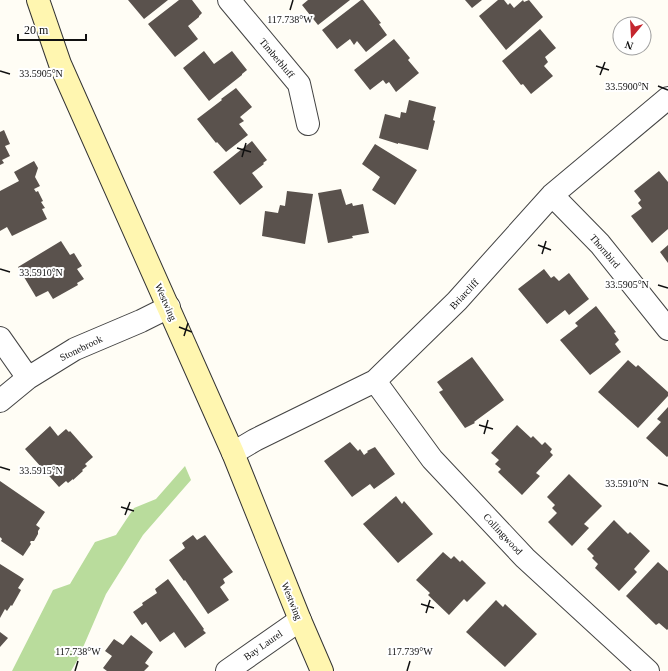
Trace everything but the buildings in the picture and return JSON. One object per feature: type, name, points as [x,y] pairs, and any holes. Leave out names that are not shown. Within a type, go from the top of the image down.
[{"type":"street","name":"Westwing","points":[[38,0],[60,64],[233,453],[322,671]]},
{"type":"street","name":"Timberbluff","points":[[229,0],[299,84],[308,124]]},
{"type":"street","name":"Briarcliff","points":[[233,453],[255,440],[375,381],[457,302],[552,195],[668,98]]},
{"type":"street","name":"Thornbird","points":[[552,195],[600,244],[668,329]]},
{"type":"street","name":"Stonebrook","points":[[0,400],[28,378],[75,349],[142,321],[169,307]]},
{"type":"street","points":[[0,338],[28,378]]},
{"type":"street","name":"Collingwood","points":[[375,381],[432,459],[443,471],[526,558],[648,671]]},
{"type":"street","name":"Bay Laurel","points":[[227,671],[300,620]]},
{"type":"green space","points":[[185,466],[191,480],[143,535],[106,594],[78,659],[71,671],[12,671],[53,590],[70,584],[95,542],[116,535],[134,508],[156,499]]}]
